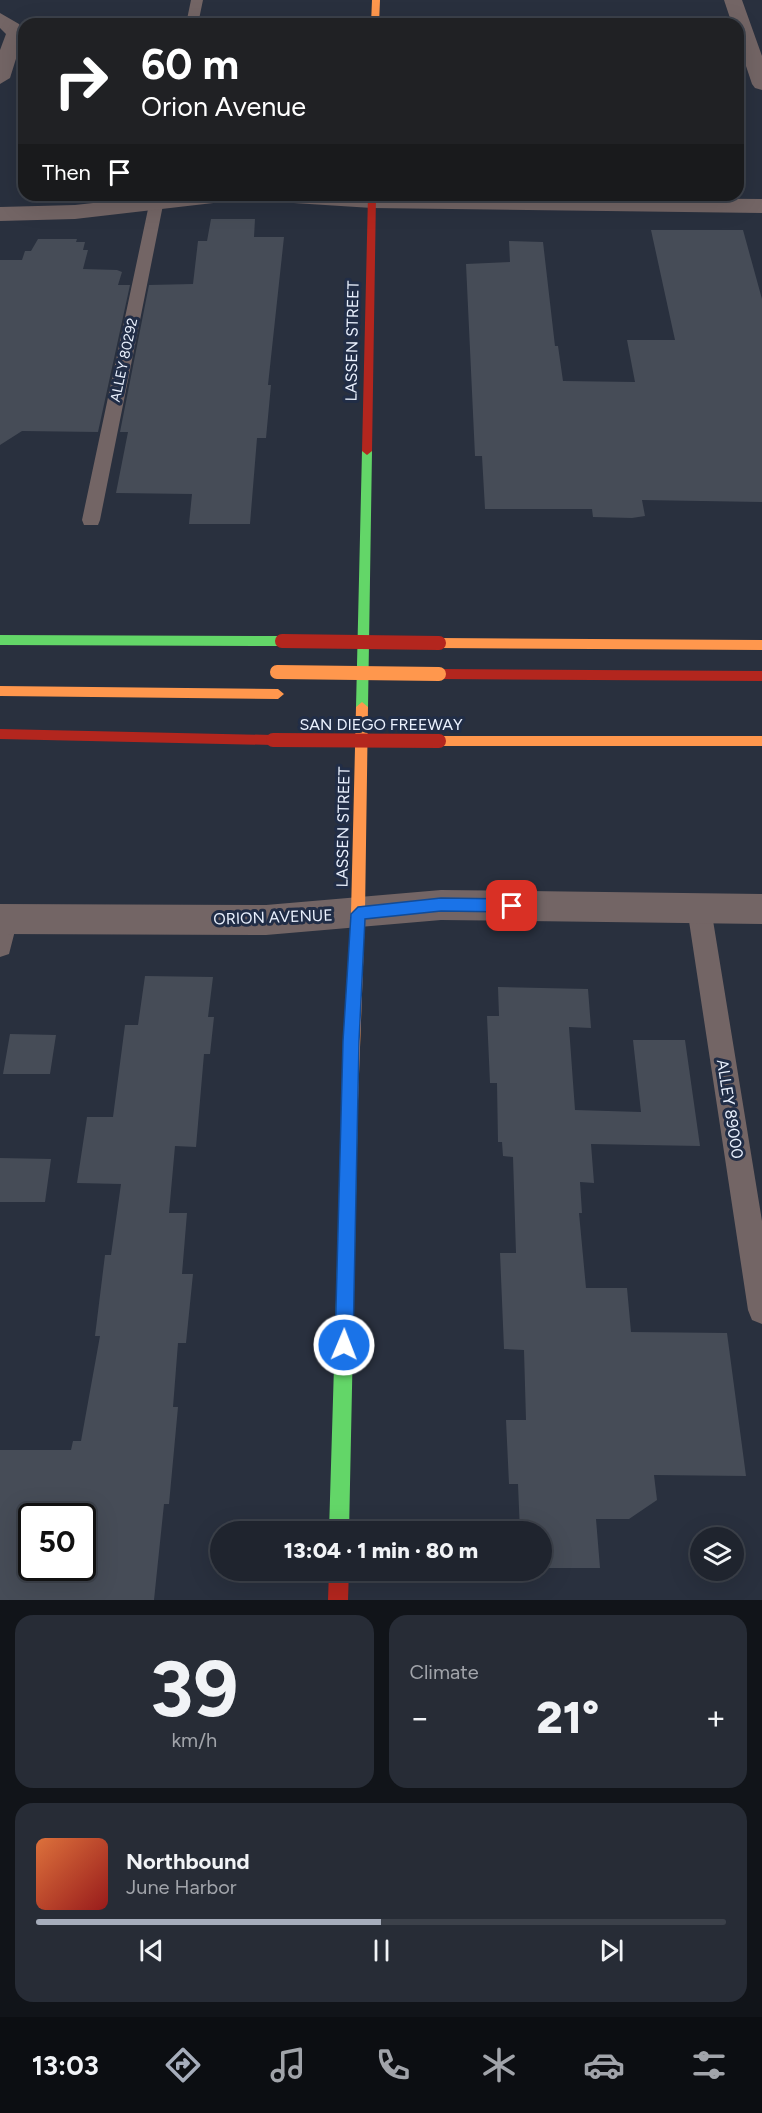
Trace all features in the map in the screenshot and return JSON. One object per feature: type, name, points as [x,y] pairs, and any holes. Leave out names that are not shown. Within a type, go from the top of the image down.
[{"type":"main road","points":[[375,18],[376,0]]},
{"type":"main road","name":"LASSEN STREET","points":[[339,1521],[351,1041],[358,914],[372,201]]},
{"type":"main road","points":[[0,639],[762,645]]},
{"type":"main road","points":[[271,672],[762,676]]},
{"type":"main road","points":[[0,691],[284,694]]},
{"type":"main road","points":[[347,694],[381,694]]},
{"type":"main road","name":"SAN DIEGO FREEWAY","points":[[0,734],[273,740],[762,741]]},
{"type":"main road","points":[[338,1600],[339,1581]]},
{"type":"street","points":[[733,0],[739,18]]},
{"type":"street","points":[[0,78],[15,38],[15,31],[4,22]]},
{"type":"street","points":[[744,32],[762,84]]},
{"type":"street","points":[[0,214],[75,212],[140,201]]},
{"type":"street","points":[[518,201],[762,206]]},
{"type":"street","name":"ORION AVENUE","points":[[2,928],[266,920],[358,914],[441,905],[762,909]]},
{"type":"lane","points":[[193,18],[197,0]]},
{"type":"lane","name":"ALLEY 80292","points":[[91,520],[157,201]]},
{"type":"lane","name":"ALLEY 89000","points":[[699,908],[762,1310]]},
{"type":"building","points":[[211,219],[255,219],[254,237],[284,237],[268,385],[271,385],[266,438],[257,438],[250,524],[189,524],[192,494],[116,493],[128,432],[120,432],[149,285],[193,284],[198,241],[207,241]]},
{"type":"building","points":[[651,230],[743,230],[762,299],[762,502],[642,500],[645,516],[632,518],[593,517],[592,509],[485,509],[482,456],[475,456],[466,264],[510,262],[509,241],[543,242],[555,346],[558,346],[563,381],[635,382],[627,340],[675,340]]},
{"type":"building","points":[[38,239],[77,239],[76,242],[85,242],[83,250],[88,250],[83,269],[117,270],[122,272],[118,285],[130,285],[98,432],[22,431],[0,445],[0,260],[22,260],[25,251],[31,251]]},
{"type":"building","points":[[145,976],[213,977],[208,1017],[214,1017],[210,1054],[204,1054],[196,1147],[175,1146],[169,1213],[187,1213],[182,1274],[193,1274],[186,1343],[178,1343],[173,1407],[178,1407],[169,1504],[164,1504],[154,1600],[0,1600],[0,1450],[71,1450],[73,1441],[81,1441],[100,1336],[95,1336],[105,1255],[111,1255],[121,1184],[77,1183],[87,1117],[113,1117],[125,1025],[138,1025]]},
{"type":"building","points":[[498,987],[588,989],[591,1028],[569,1027],[575,1110],[641,1112],[633,1040],[685,1040],[700,1146],[591,1144],[594,1183],[580,1182],[582,1213],[579,1213],[586,1288],[627,1288],[631,1332],[727,1333],[746,1476],[654,1475],[657,1500],[629,1519],[596,1519],[600,1568],[552,1568],[552,1521],[520,1521],[518,1484],[509,1484],[506,1420],[526,1420],[524,1350],[504,1349],[500,1253],[516,1253],[513,1157],[503,1156],[502,1142],[498,1142],[497,1083],[490,1083],[487,1016],[499,1016]]},
{"type":"building","points":[[10,1034],[56,1035],[50,1074],[3,1074]]},
{"type":"building","points":[[0,1158],[51,1159],[45,1202],[0,1202]]},
{"type":"traffic: fast","points":[[362,707],[367,451]]},
{"type":"traffic: fast","points":[[0,640],[282,641]]},
{"type":"traffic: fast","points":[[339,1521],[350,1101]]},
{"type":"traffic: slow","points":[[375,18],[376,0]]},
{"type":"traffic: slow","points":[[439,643],[762,645]]},
{"type":"traffic: slow","points":[[277,672],[439,674]]},
{"type":"traffic: slow","points":[[0,691],[278,694]]},
{"type":"traffic: slow","points":[[350,1101],[358,913],[362,707]]},
{"type":"traffic: slow","points":[[439,741],[762,741]]},
{"type":"traffic: jam","points":[[367,451],[372,201]]},
{"type":"traffic: jam","points":[[282,641],[439,643]]},
{"type":"traffic: jam","points":[[439,674],[762,676]]},
{"type":"traffic: jam","points":[[0,734],[273,740]]},
{"type":"traffic: jam","points":[[273,740],[439,741]]},
{"type":"traffic: jam","points":[[338,1600],[339,1581]]},
{"type":"route","points":[[344,1345],[351,1041],[358,914],[441,905],[512,906]]}]
